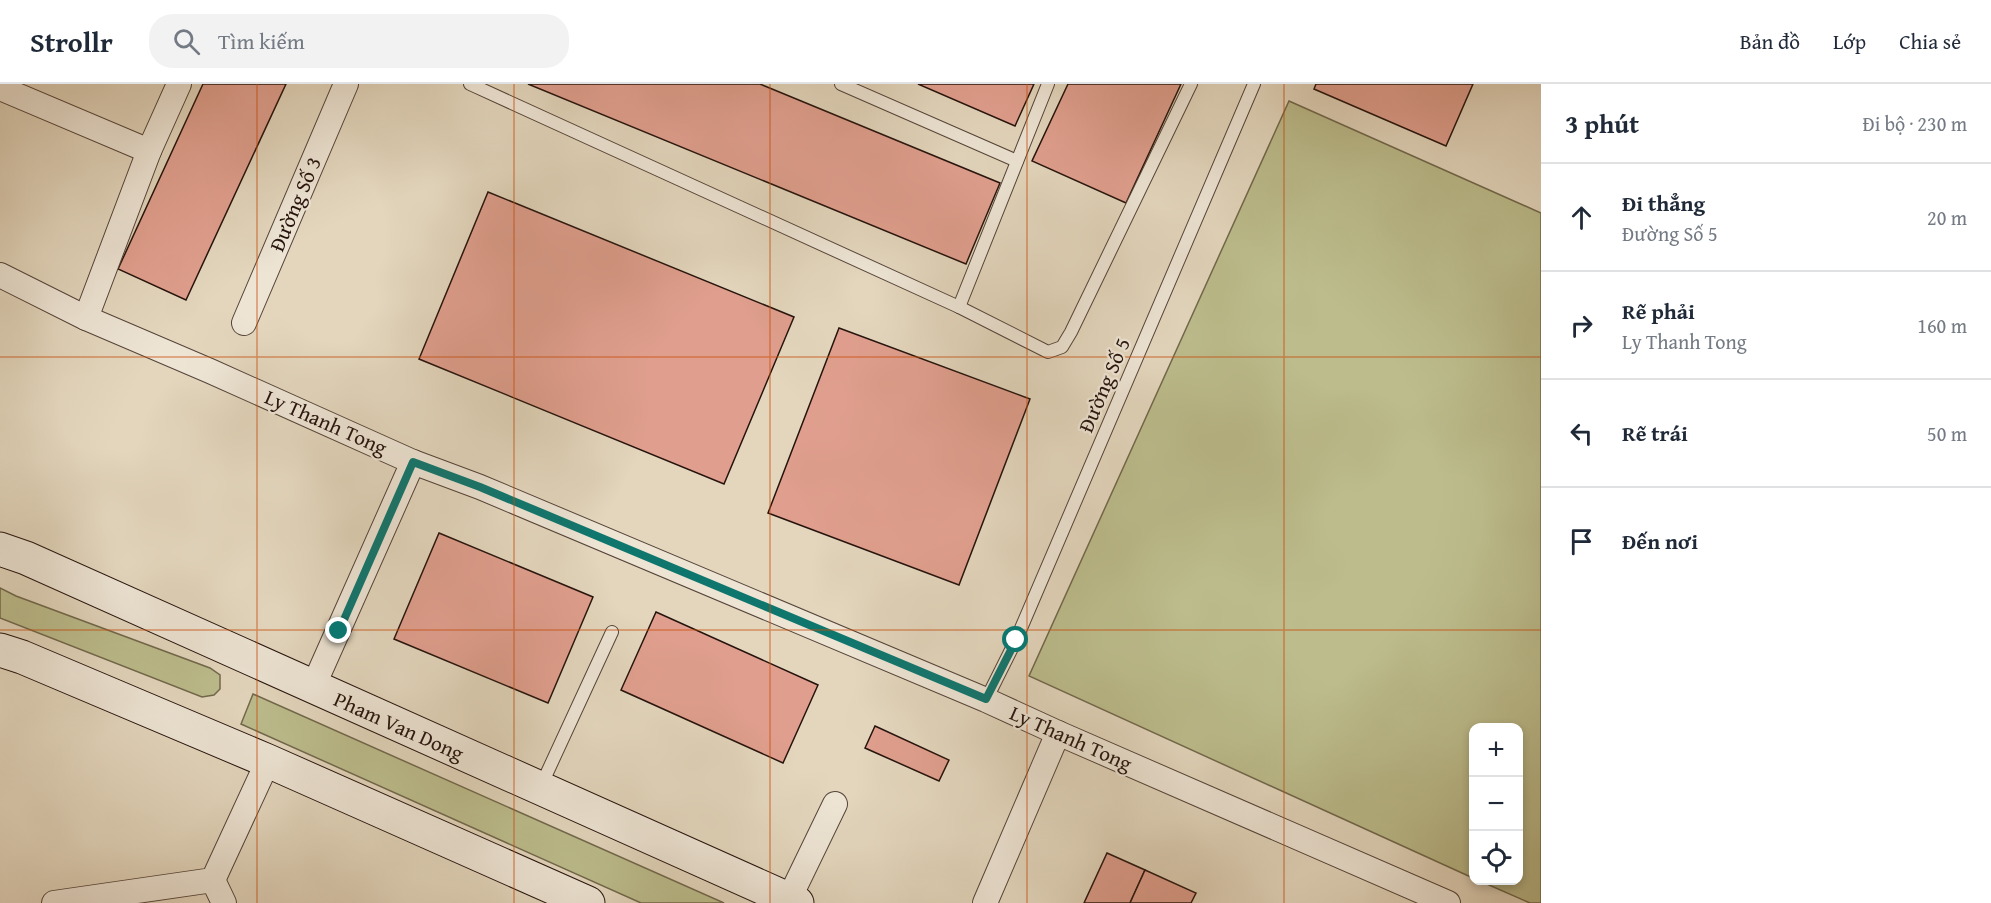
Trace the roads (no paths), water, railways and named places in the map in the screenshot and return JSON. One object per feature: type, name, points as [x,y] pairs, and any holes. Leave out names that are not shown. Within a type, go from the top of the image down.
[{"type":"main road","name":"Pham Van Dong","points":[[0,549],[26,558],[793,901]]},
{"type":"main road","points":[[0,650],[22,657],[268,761],[588,903]]},
{"type":"street","points":[[86,318],[148,151],[179,84]]},
{"type":"street","name":"Đường Số 3","points":[[244,323],[346,84]]},
{"type":"street","points":[[0,88],[148,151]]},
{"type":"street","name":"Ly Thanh Tong","points":[[0,275],[86,318],[413,462],[491,491],[986,699],[1058,733],[1448,903]]},
{"type":"street","points":[[313,687],[413,462]]},
{"type":"street","points":[[985,903],[1058,733]]},
{"type":"street","points":[[213,880],[268,761]]},
{"type":"street","points":[[793,901],[835,804]]},
{"type":"street","points":[[54,903],[142,896],[213,880]]},
{"type":"street","points":[[213,880],[224,903]]},
{"type":"lane","points":[[470,84],[959,307],[1048,352],[1062,347],[1191,84]]},
{"type":"lane","points":[[840,84],[1017,161]]},
{"type":"lane","points":[[959,307],[1048,84]]},
{"type":"lane","name":"Đường Số 5","points":[[986,699],[1016,640],[1254,84]]},
{"type":"lane","points":[[539,789],[612,632]]}]
